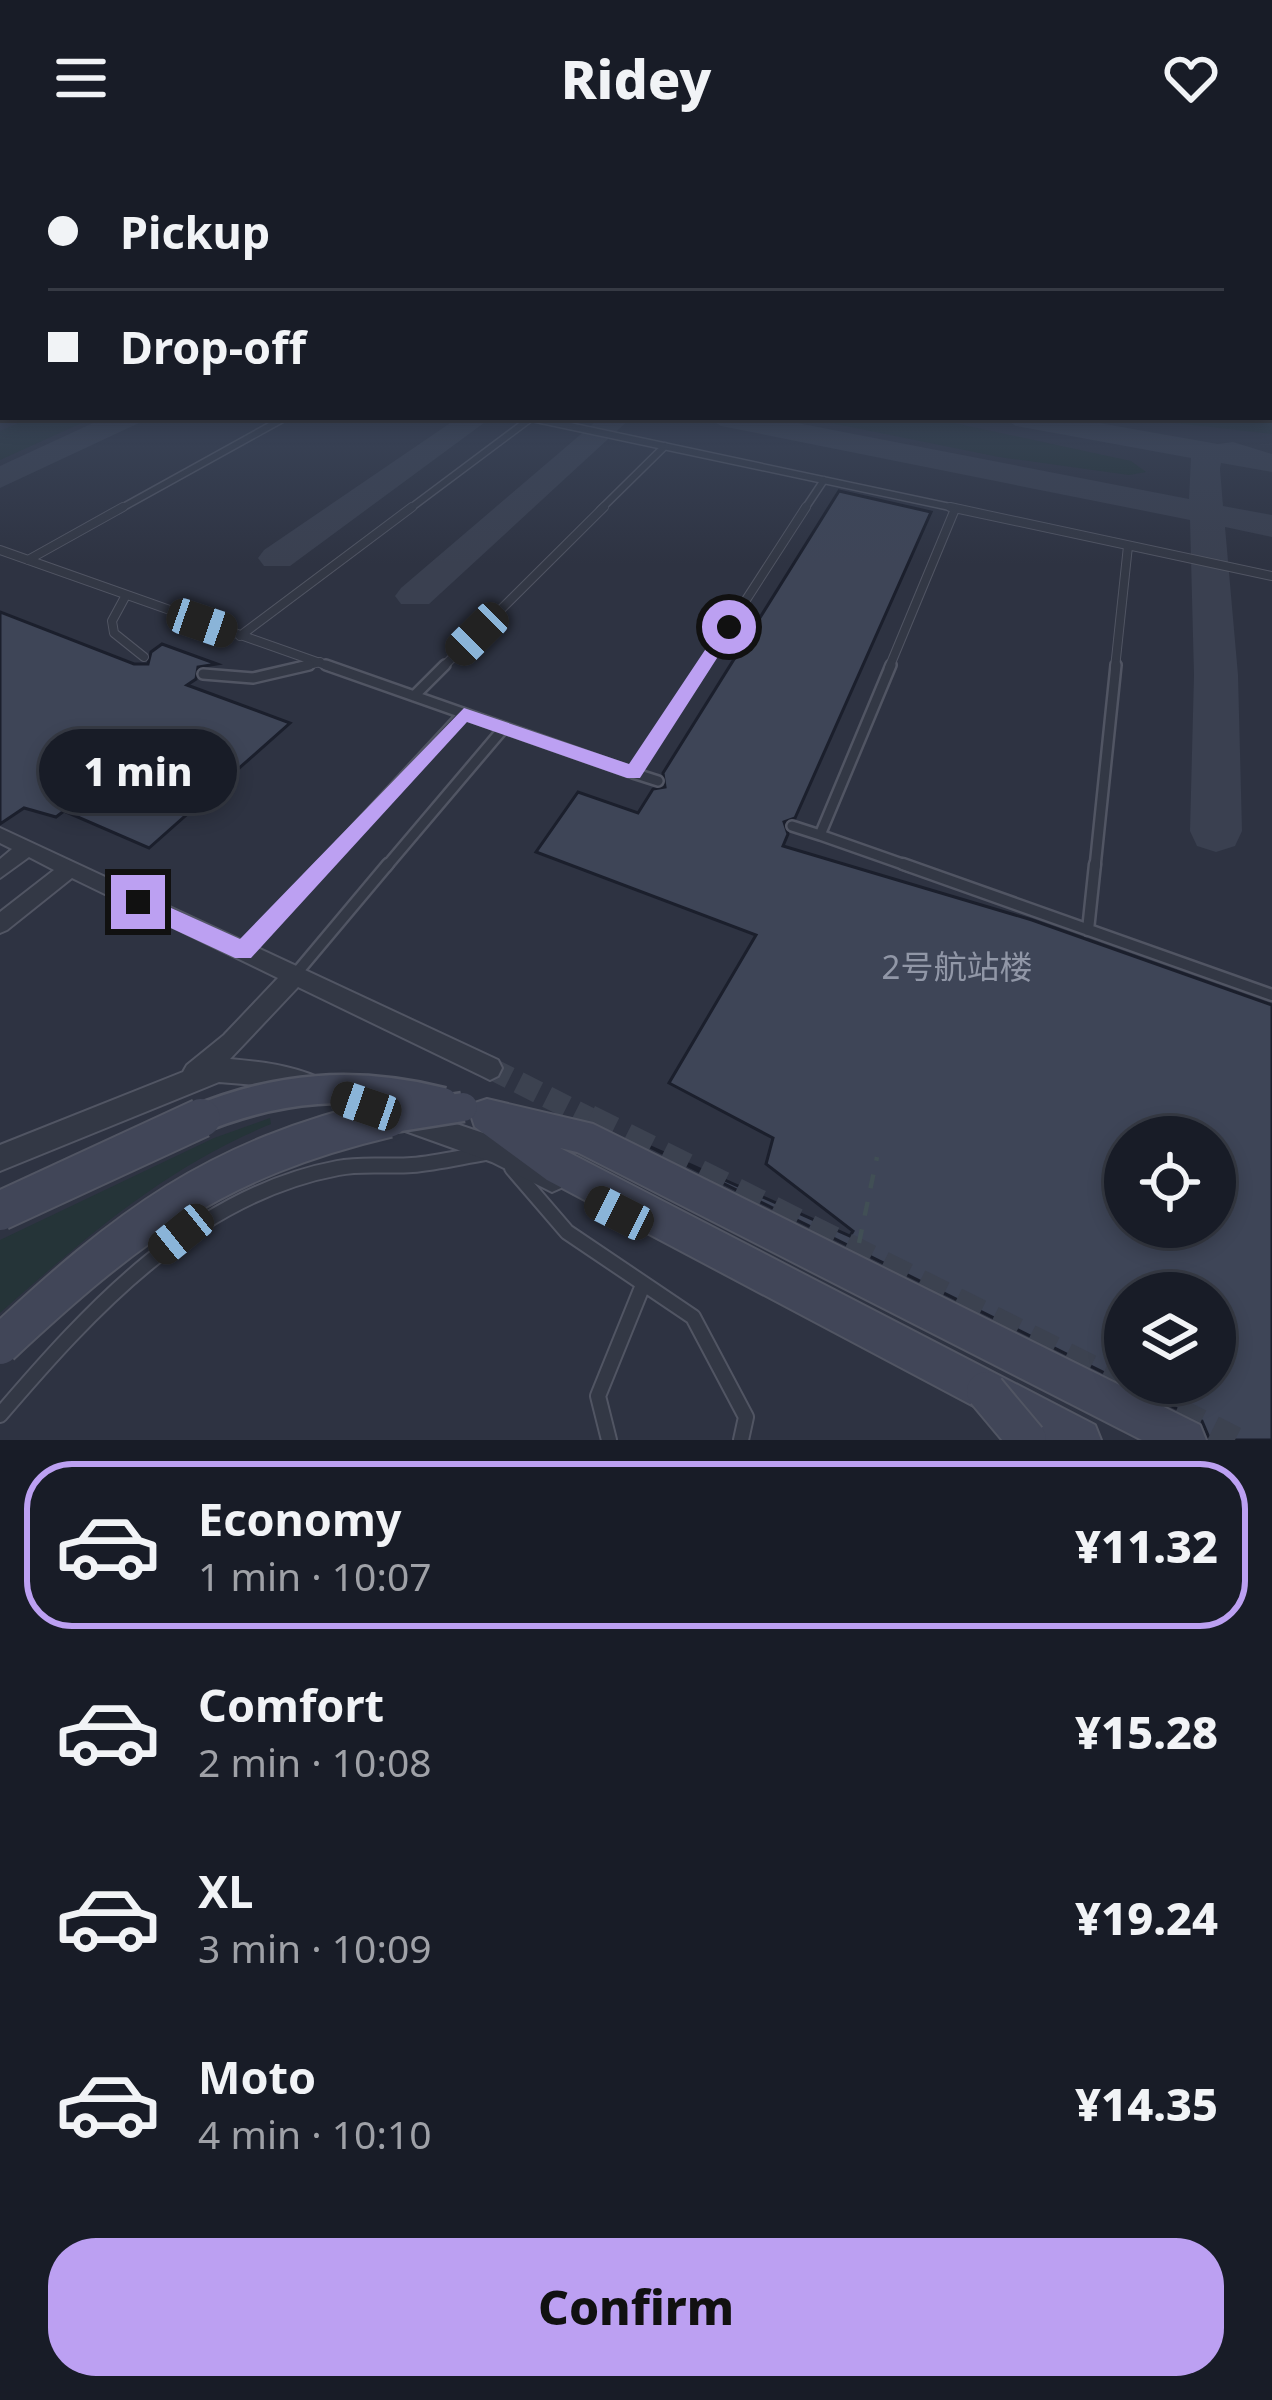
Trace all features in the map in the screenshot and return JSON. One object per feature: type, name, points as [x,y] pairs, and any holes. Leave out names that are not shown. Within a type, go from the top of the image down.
[{"type":"main road","points":[[0,1211],[208,1118],[293,1092],[368,1087],[483,1125],[1080,1440]]},
{"type":"main road","points":[[0,1345],[106,1247],[206,1178],[304,1136],[419,1111],[483,1125],[581,1136],[1186,1440]]},
{"type":"main road","points":[[986,1391],[1027,1440]]},
{"type":"street","points":[[0,835],[490,1068]]},
{"type":"street","points":[[0,870],[26,849]]},
{"type":"street","points":[[0,924],[68,870]]},
{"type":"street","points":[[161,1091],[232,1043],[294,976]]},
{"type":"street","points":[[0,1158],[219,1070],[279,1075],[483,1125],[1060,1440]]},
{"type":"lane","points":[[28,560],[236,445]]},
{"type":"lane","points":[[240,636],[492,445]]},
{"type":"lane","points":[[660,445],[1272,576]]},
{"type":"lane","points":[[414,696],[665,446]]},
{"type":"lane","points":[[633,773],[824,481]]},
{"type":"lane","points":[[820,836],[955,509]]},
{"type":"lane","points":[[1088,930],[1128,545]]},
{"type":"lane","points":[[0,550],[658,781]]},
{"type":"lane","points":[[125,597],[112,622],[114,633],[144,657]]},
{"type":"lane","points":[[203,674],[253,678],[320,662]]},
{"type":"lane","points":[[243,951],[464,714]]},
{"type":"lane","points":[[294,976],[503,729]]},
{"type":"lane","points":[[792,826],[1272,994]]},
{"type":"lane","points":[[0,1415],[124,1280],[181,1234],[234,1204],[302,1178],[370,1163],[411,1165],[483,1125],[567,1232],[693,1317],[746,1417],[741,1440]]},
{"type":"lane","points":[[609,1440],[598,1396],[643,1285]]},
{"type":"path","points":[[853,1273],[877,1157]]},
{"type":"shaded area","points":[[0,445],[1272,445],[1272,1440],[0,1440]]},
{"type":"shaded area","points":[[0,445],[33,445],[0,460]]},
{"type":"shaded area","points":[[939,445],[1056,445],[1131,461],[1146,472],[1129,475]]},
{"type":"shaded area","points":[[270,1118],[271,1124],[196,1161],[128,1206],[0,1313],[0,1240],[214,1138]]},
{"type":"building","points":[[839,491],[931,512],[795,818],[784,822],[788,834],[783,846],[1032,920],[1272,1005],[1272,1440],[1210,1440],[1202,1421],[1168,1404],[1236,1404],[1236,1272],[1104,1272],[1104,1373],[642,1143],[850,1236],[853,1231],[766,1164],[773,1138],[669,1083],[756,935],[536,852],[578,792],[638,813],[653,789],[665,787],[663,773]]},
{"type":"building","points":[[0,612],[134,664],[148,664],[151,652],[162,644],[217,664],[198,667],[196,679],[187,685],[290,723],[149,848],[64,811],[56,817],[24,808],[0,824]]},
{"type":"taxiway","points":[[0,478],[70,445]]},
{"type":"taxiway","points":[[277,558],[438,445]]},
{"type":"taxiway","points":[[415,596],[586,445]]},
{"type":"taxiway","points":[[862,445],[1207,513]]},
{"type":"taxiway","points":[[1171,445],[1218,453]]},
{"type":"taxiway","points":[[1218,453],[1233,451]]},
{"type":"taxiway","points":[[1207,513],[1204,469],[1207,455],[1218,453]]},
{"type":"taxiway","points":[[1218,453],[1272,463]]},
{"type":"taxiway","points":[[1207,513],[1272,526]]},
{"type":"taxiway","points":[[1207,513],[1216,675],[1216,831]]},
{"type":"tunnel","points":[[490,1068],[594,1120]]},
{"type":"tunnel","points":[[589,1118],[594,1120]]},
{"type":"tunnel","points":[[594,1120],[1235,1440]]},
{"type":"route","points":[[138,902],[243,951],[464,714],[633,773],[729,627]]}]
